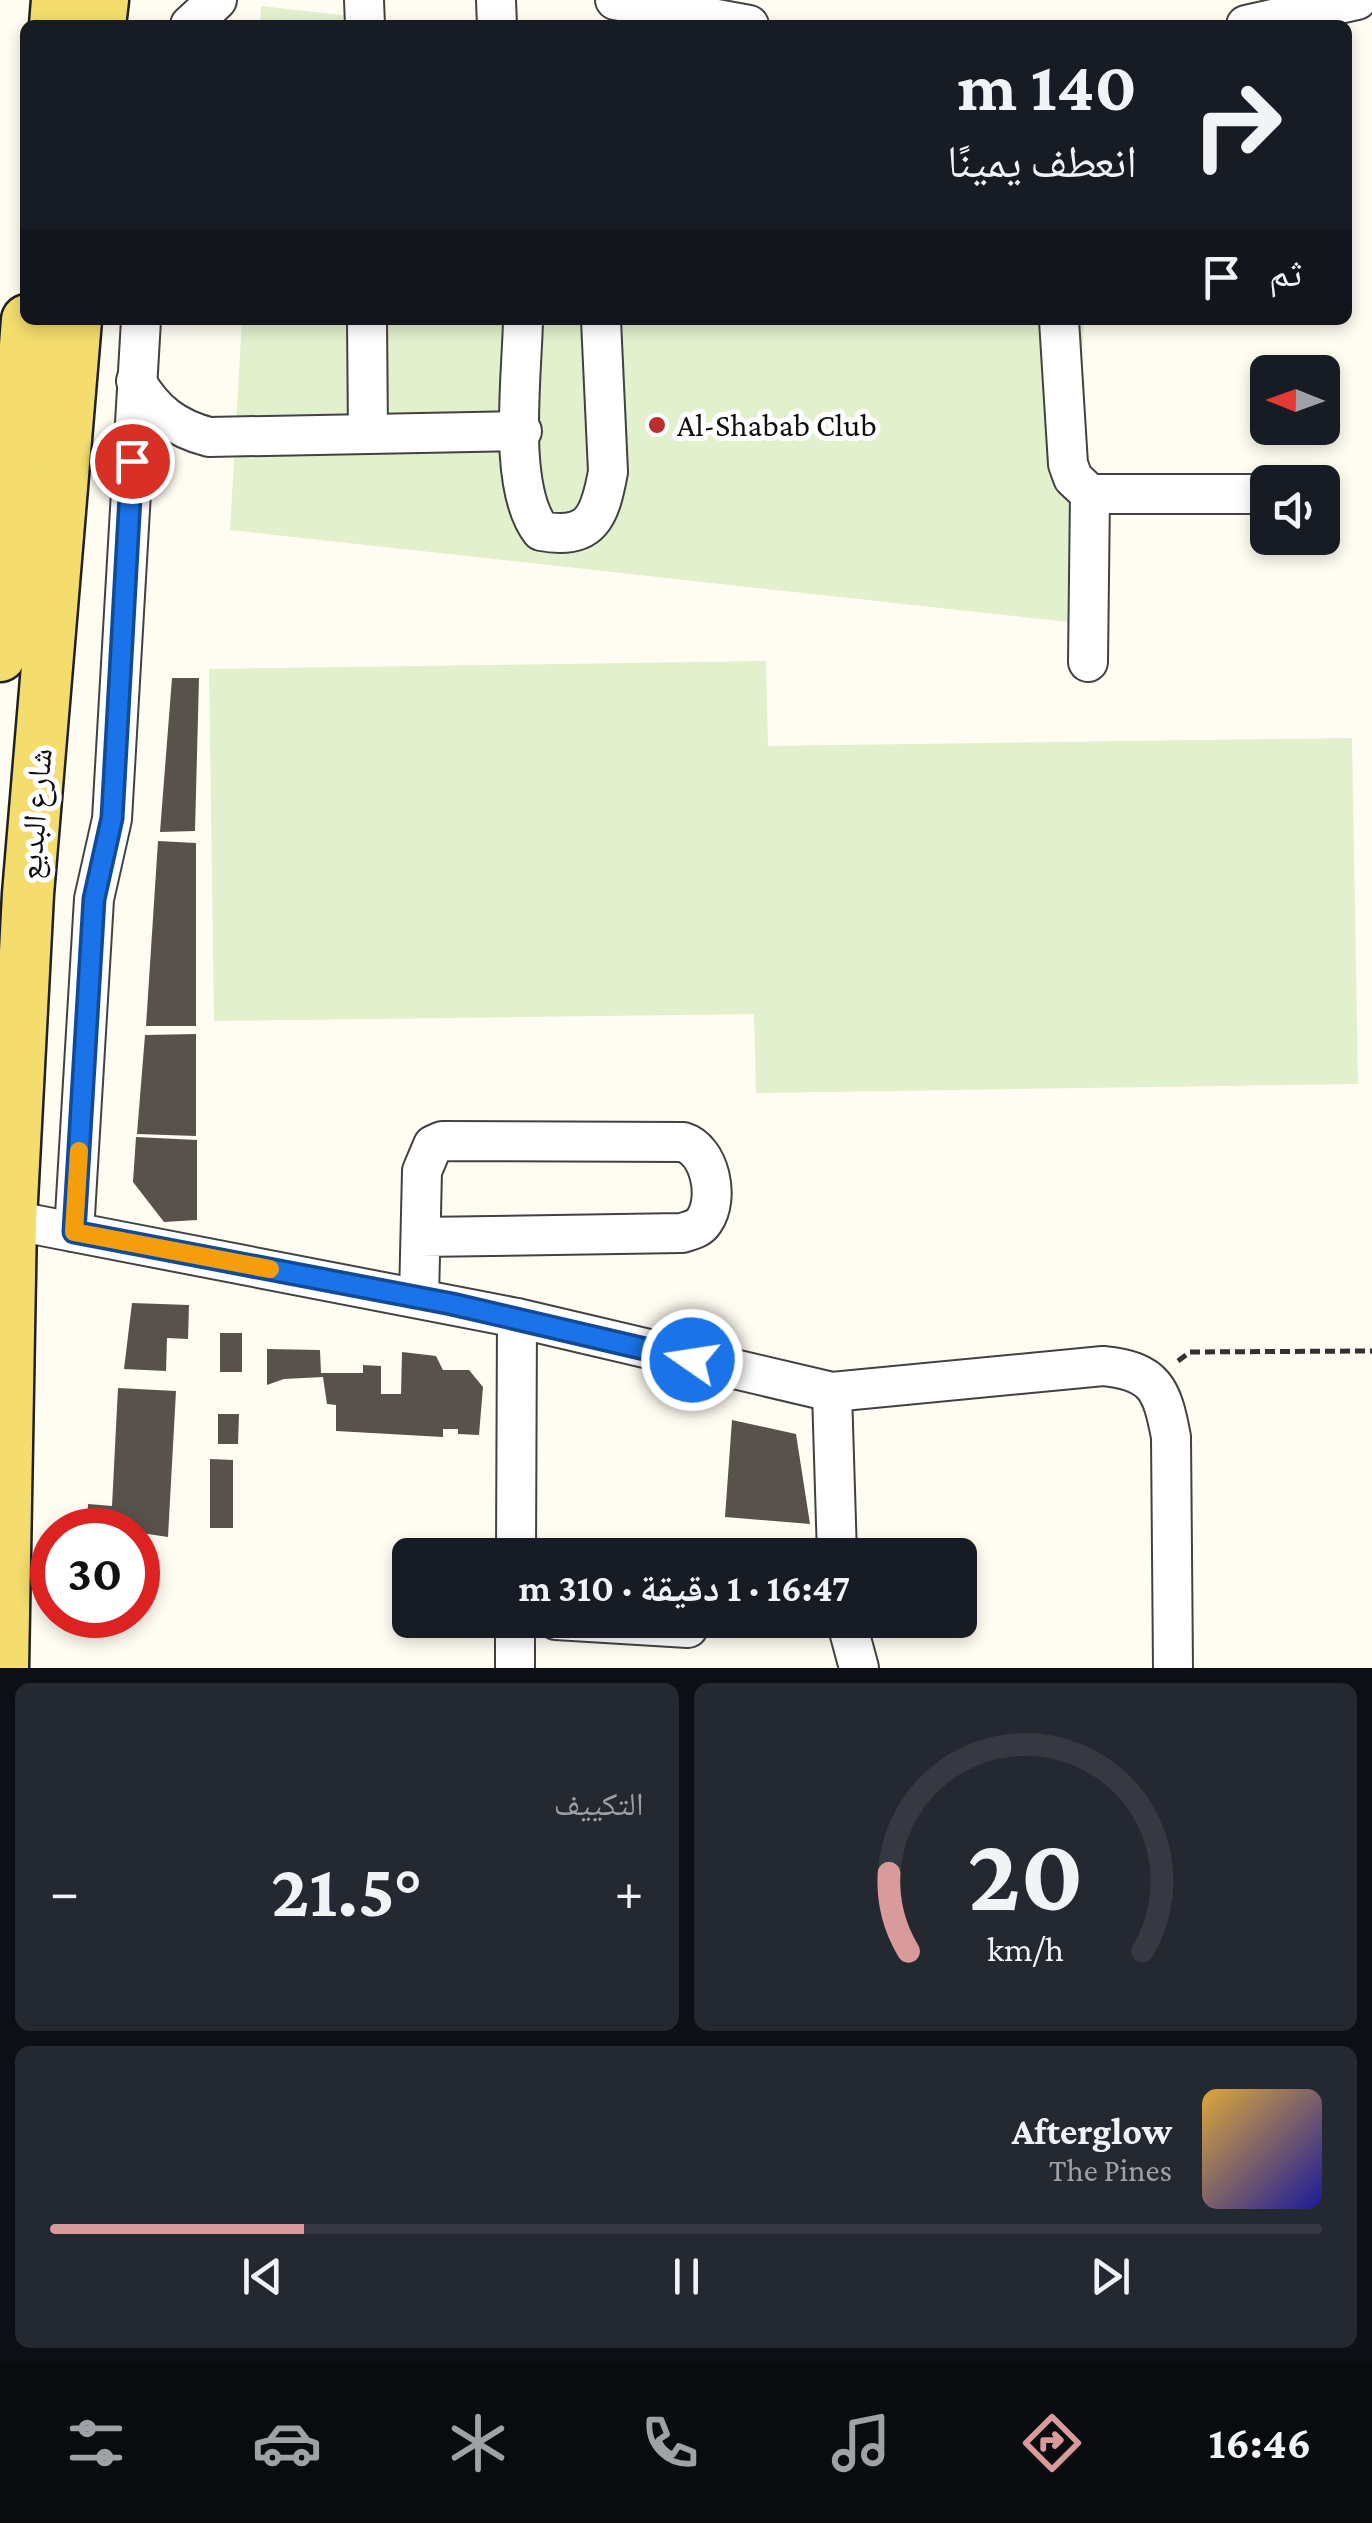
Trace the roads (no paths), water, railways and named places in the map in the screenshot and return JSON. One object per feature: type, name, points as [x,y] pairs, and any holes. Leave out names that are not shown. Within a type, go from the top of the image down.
[{"type":"main road","points":[[66,20],[93,7]]},
{"type":"main road","points":[[0,656],[8,444],[26,325]]},
{"type":"main road","name":"شارع البديع","points":[[3,1668],[11,1220],[28,894],[76,325]]},
{"type":"street","points":[[195,20],[217,0]]},
{"type":"street","points":[[615,0],[722,20]]},
{"type":"street","points":[[1268,20],[1357,0]]},
{"type":"street","points":[[74,1232],[94,899],[112,818],[141,325]]},
{"type":"street","points":[[367,325],[368,433]]},
{"type":"street","points":[[523,325],[522,481],[528,514],[541,531],[560,535],[582,530],[596,518],[608,472],[600,325]]},
{"type":"street","points":[[1059,325],[1068,464],[1073,478],[1090,494],[1250,494]]},
{"type":"street","points":[[136,381],[160,414],[177,426],[210,437],[522,432]]},
{"type":"street","points":[[1088,662],[1090,494]]},
{"type":"street","points":[[419,1298],[425,1154],[442,1141],[684,1142],[696,1146],[704,1155],[710,1186],[706,1218],[699,1227],[682,1233],[422,1237]]},
{"type":"street","points":[[11,1220],[517,1318],[832,1392],[1103,1366],[1127,1368],[1150,1379],[1165,1404],[1171,1437],[1173,1668]]},
{"type":"street","points":[[516,1538],[517,1318]]},
{"type":"street","points":[[832,1392],[836,1538]]},
{"type":"street","points":[[515,1638],[515,1668]]},
{"type":"street","points":[[851,1638],[859,1668]]},
{"type":"place","name":"Al-Shabab Club","points":[[657,425]]}]
